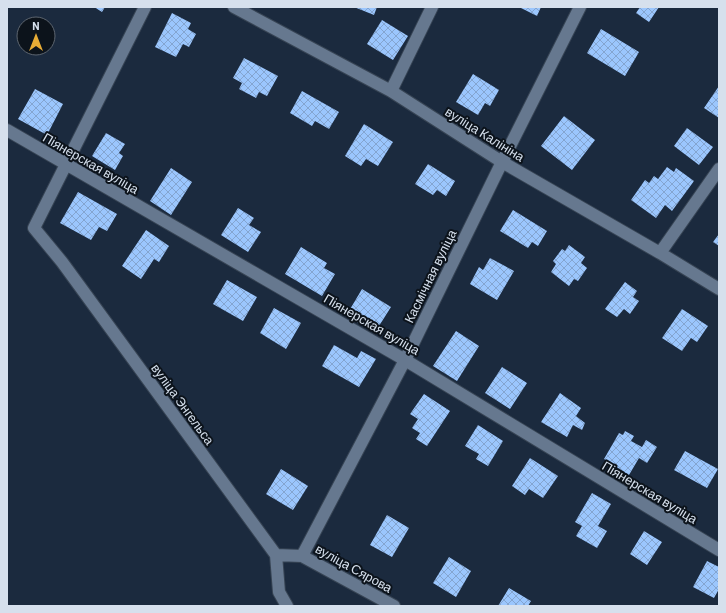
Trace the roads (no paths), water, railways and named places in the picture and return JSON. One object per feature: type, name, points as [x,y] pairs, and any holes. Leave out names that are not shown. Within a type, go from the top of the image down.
[{"type":"street","points":[[66,165],[146,7]]},
{"type":"street","name":"вуліца Калініна","points":[[234,7],[390,91],[502,162],[660,252],[719,288]]},
{"type":"street","points":[[390,91],[432,7]]},
{"type":"street","name":"Касмічная вуліца","points":[[302,556],[405,360],[580,7]]},
{"type":"street","name":"Піянерская вуліца","points":[[7,130],[405,360],[719,550]]},
{"type":"street","name":"вуліца Энгельса","points":[[66,165],[34,228],[62,262],[276,555]]},
{"type":"street","points":[[660,252],[719,169]]},
{"type":"street","points":[[276,555],[279,592],[287,606]]},
{"type":"street","name":"вуліца Сярова","points":[[276,555],[302,556],[394,606]]}]
